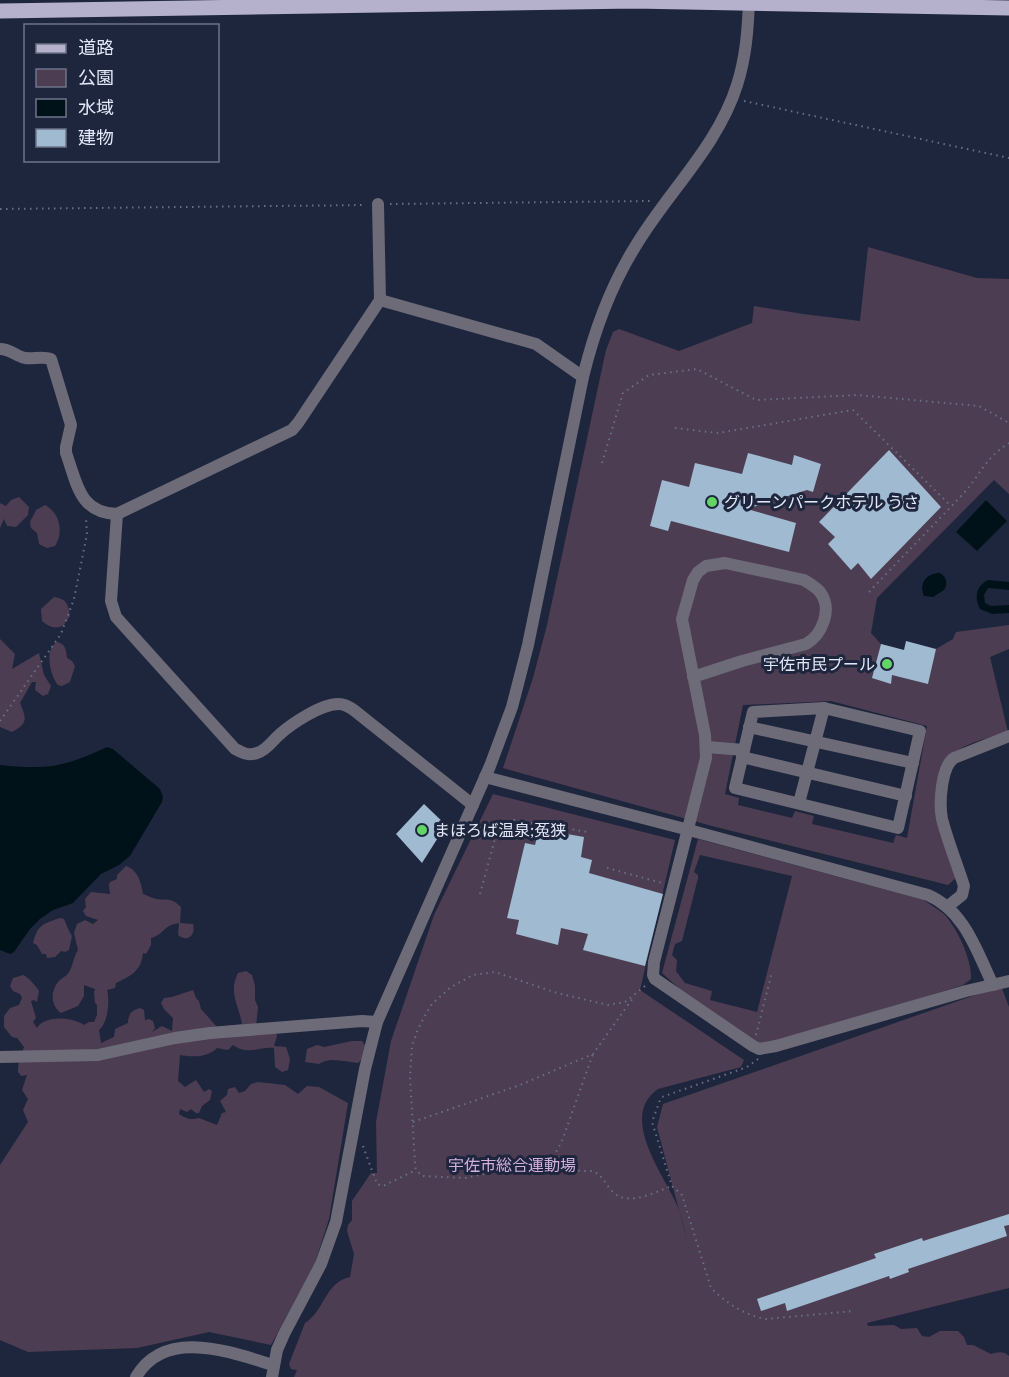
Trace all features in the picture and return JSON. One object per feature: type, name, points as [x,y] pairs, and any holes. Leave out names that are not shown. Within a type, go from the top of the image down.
[{"type":"main road","points":[[0,11],[634,1],[749,1],[1009,8]]},
{"type":"street","points":[[135,1377],[143,1365],[163,1352],[186,1347],[223,1350],[272,1371],[284,1334],[331,1240],[343,1194],[365,1069],[377,1022],[485,777],[503,733],[521,674],[583,377],[596,330],[635,245],[710,140],[732,98],[746,48],[749,1]]},
{"type":"street","points":[[0,349],[22,357],[47,357],[52,361],[70,425],[66,453],[82,497],[93,509],[107,514],[117,514],[292,430],[304,416],[380,300],[378,204]]},
{"type":"street","points":[[380,300],[536,344],[583,377]]},
{"type":"street","points":[[117,514],[111,601],[116,617],[235,748],[248,755],[257,753],[265,749],[288,727],[302,719],[333,705],[344,705],[355,711],[473,805]]},
{"type":"street","points":[[693,677],[806,644],[815,639],[821,631],[825,618],[822,595],[804,580],[724,563],[706,566],[693,580],[682,619],[706,747],[705,764],[654,962],[655,979],[753,1046],[1009,981]]},
{"type":"street","points":[[799,803],[824,708]]},
{"type":"street","points":[[824,708],[920,732],[898,828],[735,788],[753,712],[824,708]]},
{"type":"street","points":[[749,726],[913,763]]},
{"type":"street","points":[[948,907],[962,895],[964,886],[942,816],[944,771],[948,762],[954,758],[1009,736]]},
{"type":"street","points":[[706,747],[743,753],[807,772],[906,796]]},
{"type":"street","points":[[485,777],[904,887],[935,898],[948,907],[966,929],[993,985]]},
{"type":"street","points":[[0,1057],[98,1055],[175,1038],[210,1033],[362,1021],[377,1022]]},
{"type":"path","points":[[732,98],[1009,158]]},
{"type":"path","points":[[0,209],[666,201]]},
{"type":"path","points":[[602,463],[622,393],[649,375],[697,369],[756,400],[857,394],[978,406],[1009,423]]},
{"type":"path","points":[[675,428],[718,433],[853,410],[951,506]]},
{"type":"path","points":[[869,592],[965,492],[982,465],[1009,442]]},
{"type":"path","points":[[0,721],[61,634],[74,599],[87,534],[82,497]]},
{"type":"path","points":[[480,894],[496,834],[514,820],[588,832]]},
{"type":"path","points":[[607,868],[668,884]]},
{"type":"path","points":[[655,979],[626,1002],[608,1005],[557,993],[495,972],[480,973],[459,982],[432,1004],[422,1019],[414,1039],[410,1077],[416,1170],[422,1176],[465,1178],[499,1170],[593,1171],[601,1176],[615,1194],[628,1198],[637,1198],[672,1186]]},
{"type":"path","points":[[772,972],[757,1062],[747,1068],[662,1097],[652,1122],[672,1186],[682,1195],[711,1288],[731,1304],[755,1317],[766,1319],[855,1311]]},
{"type":"path","points":[[542,1171],[563,1138],[593,1054],[637,993]]},
{"type":"path","points":[[413,1122],[520,1085],[593,1054]]},
{"type":"path","points":[[355,1126],[377,1184],[383,1186],[416,1170]]},
{"type":"green space","points":[[868,247],[977,278],[1009,279],[1009,494],[994,480],[877,598],[871,633],[881,644],[904,650],[936,649],[953,639],[956,632],[1009,625],[1009,649],[990,657],[1008,732],[960,749],[952,755],[940,772],[956,878],[948,885],[712,826],[503,768],[533,678],[547,625],[606,350],[613,332],[619,329],[679,351],[752,323],[754,306],[860,321]],"holes":[[[831,701],[927,726],[907,838],[896,835],[893,843],[812,824],[814,816],[795,811],[792,818],[738,805],[739,798],[725,794],[743,705]]]},
{"type":"green space","points":[[19,497],[29,507],[28,515],[16,527],[7,526],[4,519],[0,528],[0,503],[6,506],[11,500]]},
{"type":"green space","points":[[45,505],[54,513],[60,529],[55,546],[47,548],[39,544],[37,533],[31,528],[30,522],[36,510]]},
{"type":"green space","points":[[54,597],[62,599],[68,608],[70,616],[63,626],[49,626],[42,621],[41,609]]},
{"type":"green space","points":[[0,639],[15,654],[12,669],[39,653],[44,675],[51,686],[48,694],[43,696],[35,690],[36,682],[32,682],[20,703],[25,716],[24,723],[12,732],[0,727]]},
{"type":"green space","points":[[57,642],[64,646],[67,658],[75,666],[70,682],[62,686],[55,681],[49,656],[53,645]]},
{"type":"green space","name":"宇佐市総合運動場","points":[[493,794],[675,840],[640,990],[744,1060],[741,1067],[658,1089],[647,1100],[642,1114],[647,1144],[679,1212],[657,1127],[663,1104],[1001,986],[1009,1007],[1009,1288],[867,1323],[868,1326],[894,1325],[901,1329],[917,1328],[922,1336],[929,1337],[940,1331],[958,1331],[964,1337],[967,1345],[973,1345],[991,1354],[1001,1352],[1009,1356],[1009,1377],[294,1377],[297,1370],[291,1369],[289,1364],[305,1323],[317,1312],[335,1285],[350,1277],[354,1254],[347,1231],[352,1220],[352,1201],[371,1173],[377,1173],[376,1122],[391,1041],[434,915]]},
{"type":"green space","points":[[698,839],[924,900],[944,914],[954,927],[969,962],[971,979],[963,985],[787,1040],[759,1046],[683,992],[662,973]],"holes":[[[700,855],[792,876],[757,1012],[710,1000],[712,991],[685,983],[676,971],[677,960],[672,955],[675,944],[682,941],[698,878],[694,872]]]},
{"type":"green space","points":[[126,866],[136,873],[143,894],[177,903],[181,907],[180,923],[193,924],[194,928],[188,938],[178,935],[179,923],[151,938],[151,945],[146,954],[143,953],[137,969],[116,983],[115,988],[107,990],[107,1012],[99,1030],[101,1043],[114,1037],[115,1029],[128,1023],[131,1013],[140,1008],[144,1010],[145,1020],[153,1021],[155,1028],[152,1032],[162,1026],[172,1031],[173,1018],[161,1003],[164,998],[193,990],[201,1009],[217,1027],[242,1024],[234,987],[238,973],[246,971],[252,975],[255,986],[255,1000],[258,1007],[256,1027],[274,1028],[277,1036],[274,1046],[286,1047],[290,1059],[288,1070],[282,1072],[275,1067],[274,1048],[244,1050],[233,1045],[228,1050],[217,1048],[204,1055],[180,1055],[178,1081],[185,1087],[196,1080],[204,1092],[209,1089],[212,1091],[210,1100],[202,1106],[199,1113],[191,1109],[187,1112],[180,1109],[179,1114],[189,1119],[199,1118],[217,1125],[222,1113],[226,1112],[220,1101],[227,1095],[228,1089],[235,1087],[239,1093],[258,1082],[285,1085],[298,1094],[307,1086],[319,1087],[348,1103],[329,1219],[315,1263],[271,1345],[209,1332],[137,1348],[28,1352],[0,1340],[0,1165],[28,1122],[23,1110],[28,1099],[22,1090],[27,1075],[21,1076],[18,1072],[19,1053],[22,1053],[24,1047],[4,1027],[4,1016],[10,1008],[19,1005],[22,998],[10,986],[13,978],[23,975],[39,991],[37,1002],[31,1001],[36,1018],[33,1022],[37,1028],[52,1019],[73,1020],[84,1025],[94,1022],[97,1015],[95,989],[84,985],[84,996],[78,1006],[61,1013],[55,1007],[53,994],[55,986],[70,970],[78,950],[74,933],[77,924],[85,920],[93,924],[98,920],[86,916],[83,911],[86,907],[85,899],[91,892],[110,894],[110,882],[117,879],[117,875]]},
{"type":"green space","points":[[60,918],[64,919],[72,936],[69,950],[47,958],[46,954],[42,954],[37,945],[33,943],[42,926]]},
{"type":"green space","points":[[362,1041],[366,1047],[364,1057],[358,1063],[333,1060],[319,1064],[305,1062],[307,1049],[317,1045],[324,1047]]},
{"type":"water","points":[[986,500],[1007,521],[977,551],[956,532]]},
{"type":"water","points":[[935,573],[940,573],[946,581],[944,590],[933,597],[924,596],[922,587],[925,580]]},
{"type":"water","points":[[988,580],[1009,582],[1009,590],[988,588],[984,595],[985,603],[991,606],[1009,605],[1009,613],[992,614],[980,609],[977,592]]},
{"type":"water","points":[[107,747],[113,749],[160,789],[162,802],[130,856],[119,865],[101,874],[73,903],[53,910],[40,919],[14,952],[10,954],[0,950],[0,765],[43,767],[67,763]]},
{"type":"building","points":[[889,450],[941,507],[871,579],[858,563],[851,570],[828,544],[835,537],[819,522]]},
{"type":"building","name":"グリーンパークホテル うさ","points":[[748,453],[792,465],[794,455],[821,464],[813,492],[807,490],[747,509],[796,523],[789,552],[671,521],[668,531],[650,526],[662,480],[689,487],[695,463],[742,474]]},
{"type":"building","points":[[906,641],[936,649],[928,684],[892,675],[891,684],[872,678],[881,644],[904,650]]},
{"type":"building","name":"まほろば温泉;菟狭","points":[[424,804],[446,825],[422,863],[396,834]]},
{"type":"building","points":[[539,829],[584,837],[581,857],[592,860],[589,873],[663,894],[645,966],[583,950],[588,934],[561,928],[558,945],[516,934],[519,920],[507,918],[525,843],[535,845]]},
{"type":"building","points":[[1009,1214],[1009,1225],[1004,1226],[1007,1236],[908,1269],[909,1272],[890,1279],[889,1276],[787,1311],[785,1303],[761,1311],[757,1299],[876,1258],[874,1254]]},
{"type":"place","name":"グリーンパークホテル うさ","points":[[712,502]]},
{"type":"place","name":"宇佐市民プール","points":[[887,664]]},
{"type":"place","name":"まほろば温泉;菟狭","points":[[422,830]]}]
